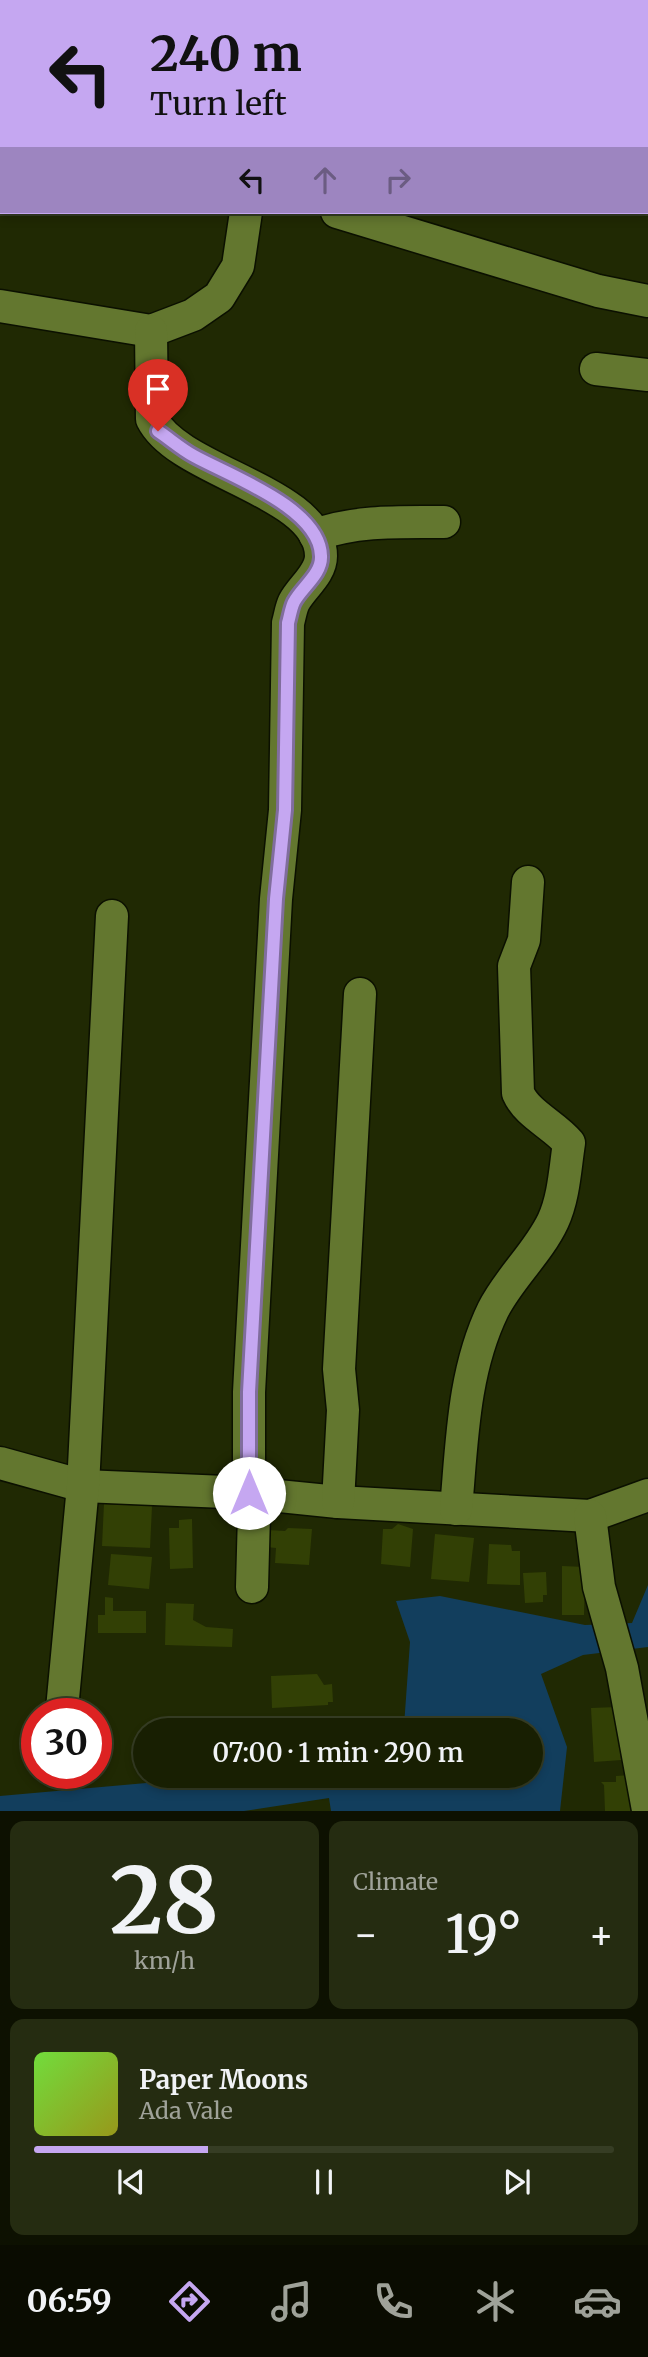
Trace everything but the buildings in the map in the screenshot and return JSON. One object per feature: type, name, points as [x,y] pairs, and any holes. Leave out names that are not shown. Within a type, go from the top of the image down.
[{"type":"street","points":[[0,306],[151,331],[193,316],[219,297],[238,266],[246,214]]},
{"type":"street","points":[[344,214],[598,291],[648,301]]},
{"type":"street","points":[[151,331],[152,418],[158,431],[191,454],[285,504],[307,523],[315,535],[321,556],[318,567],[294,603],[288,623],[285,810],[276,899],[250,1379],[249,1493],[254,1514],[252,1587]]},
{"type":"street","points":[[596,369],[648,375]]},
{"type":"street","points":[[315,535],[338,527],[373,521],[444,522]]},
{"type":"street","points":[[456,1509],[463,1423],[472,1365],[494,1309],[552,1222],[562,1193],[569,1143],[558,1130],[523,1104],[518,1093],[513,966],[524,940],[528,882]]},
{"type":"street","points":[[63,1698],[83,1486],[112,916]]},
{"type":"street","points":[[338,1502],[343,1410],[339,1369],[360,994]]},
{"type":"street","points":[[0,1463],[83,1486],[249,1493],[338,1502],[590,1516],[648,1495]]},
{"type":"street","points":[[590,1516],[599,1587],[622,1668],[648,1810]]},
{"type":"water","points":[[648,1585],[648,1647],[583,1655],[541,1674],[567,1747],[560,1811],[331,1811],[329,1798],[244,1811],[0,1811],[0,1796],[112,1789],[112,1786],[133,1784],[133,1788],[543,1788],[543,1718],[405,1718],[410,1642],[396,1601],[440,1596],[585,1625],[632,1623]]},
{"type":"route","points":[[158,431],[191,454],[285,504],[307,523],[315,535],[321,556],[318,567],[294,603],[288,623],[285,810],[276,899],[249,1392],[249,1493]]}]
